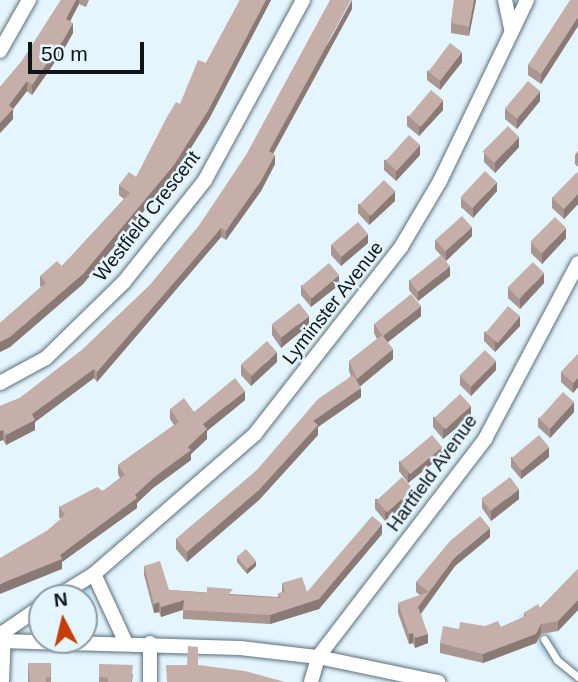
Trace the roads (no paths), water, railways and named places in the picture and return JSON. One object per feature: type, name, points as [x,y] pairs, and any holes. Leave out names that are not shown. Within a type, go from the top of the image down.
[{"type":"street","points":[[0,51],[29,0]]},
{"type":"street","name":"Westfield Crescent","points":[[0,383],[46,358],[124,282],[205,180],[303,0]]},
{"type":"street","points":[[505,0],[511,28]]},
{"type":"street","name":"Lyminster Avenue","points":[[77,584],[94,573],[255,434],[401,247],[440,181],[511,28],[527,0]]},
{"type":"street","name":"Hartfield Avenue","points":[[318,657],[485,439],[578,264]]},
{"type":"street","points":[[94,573],[125,641]]},
{"type":"street","points":[[2,682],[1,641],[11,625],[28,615]]},
{"type":"street","points":[[1,641],[125,641],[318,657],[438,682]]},
{"type":"street","points":[[149,682],[150,643]]},
{"type":"street","points":[[311,682],[318,657]]},
{"type":"lane","points":[[544,639],[557,660],[578,677]]}]
